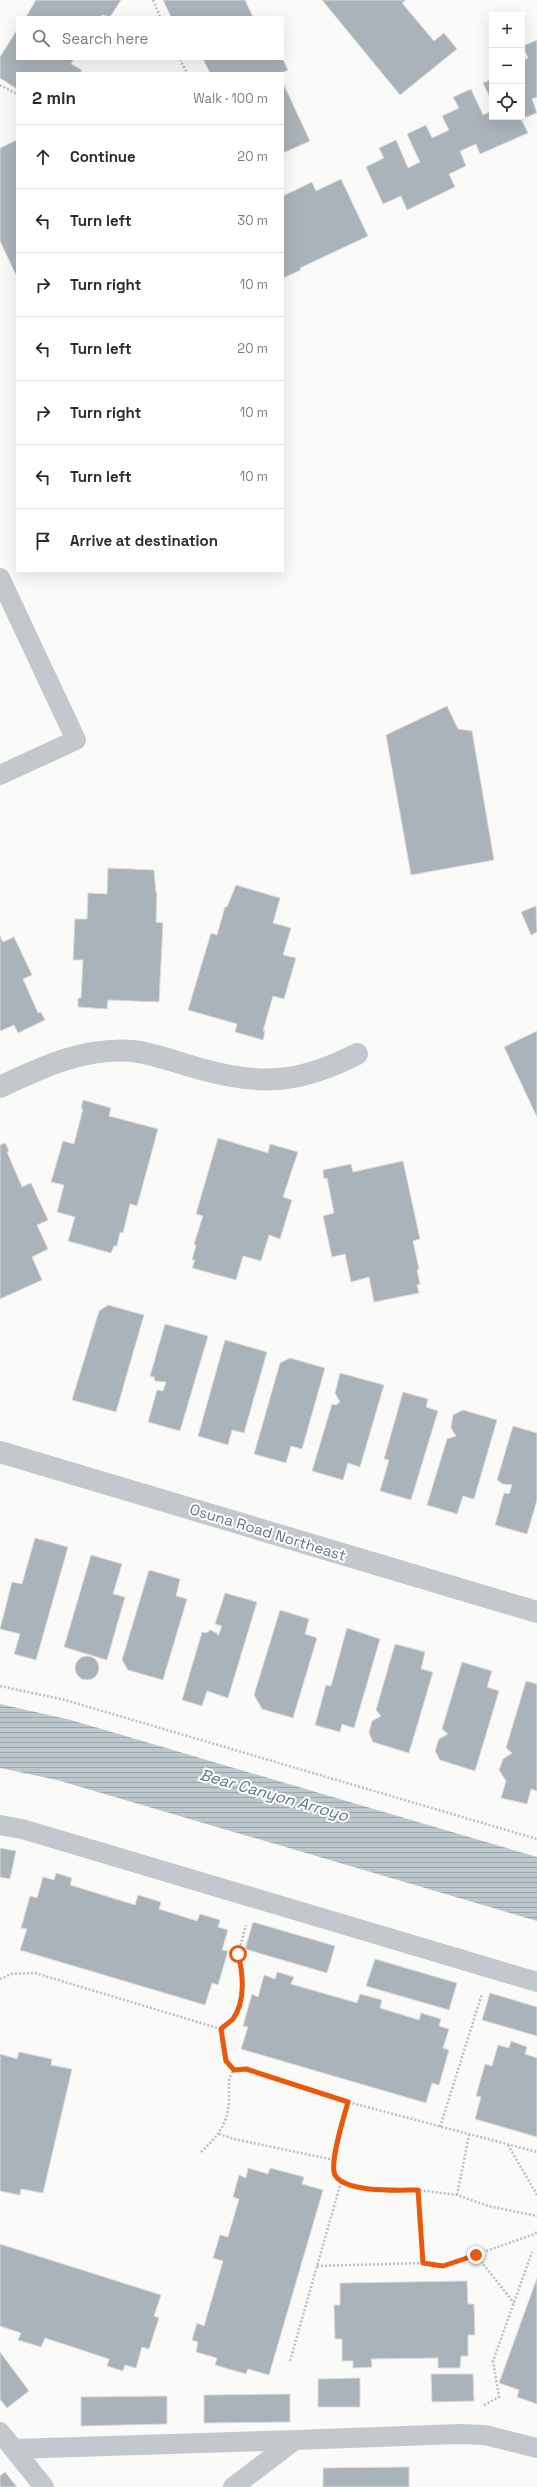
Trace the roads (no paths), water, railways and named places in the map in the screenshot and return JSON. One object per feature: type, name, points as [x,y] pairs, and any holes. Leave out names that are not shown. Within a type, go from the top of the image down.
[{"type":"street","points":[[0,1087],[42,1067],[88,1053],[133,1051],[223,1076],[251,1080],[279,1080],[307,1076],[333,1067],[357,1054]]},
{"type":"street","name":"Osuna Road Northeast","points":[[0,1452],[537,1612]]},
{"type":"lane","points":[[0,578],[76,740],[0,775]]},
{"type":"lane","points":[[0,1825],[29,1831],[537,1982]]},
{"type":"lane","points":[[0,2432],[44,2487]]},
{"type":"lane","points":[[14,2449],[460,2434],[485,2436],[537,2448]]},
{"type":"lane","points":[[233,2487],[295,2440]]},
{"type":"water","name":"Bear Canyon Arroyo","points":[[0,1704],[71,1720],[537,1857],[537,1921],[57,1780],[0,1768]]}]
